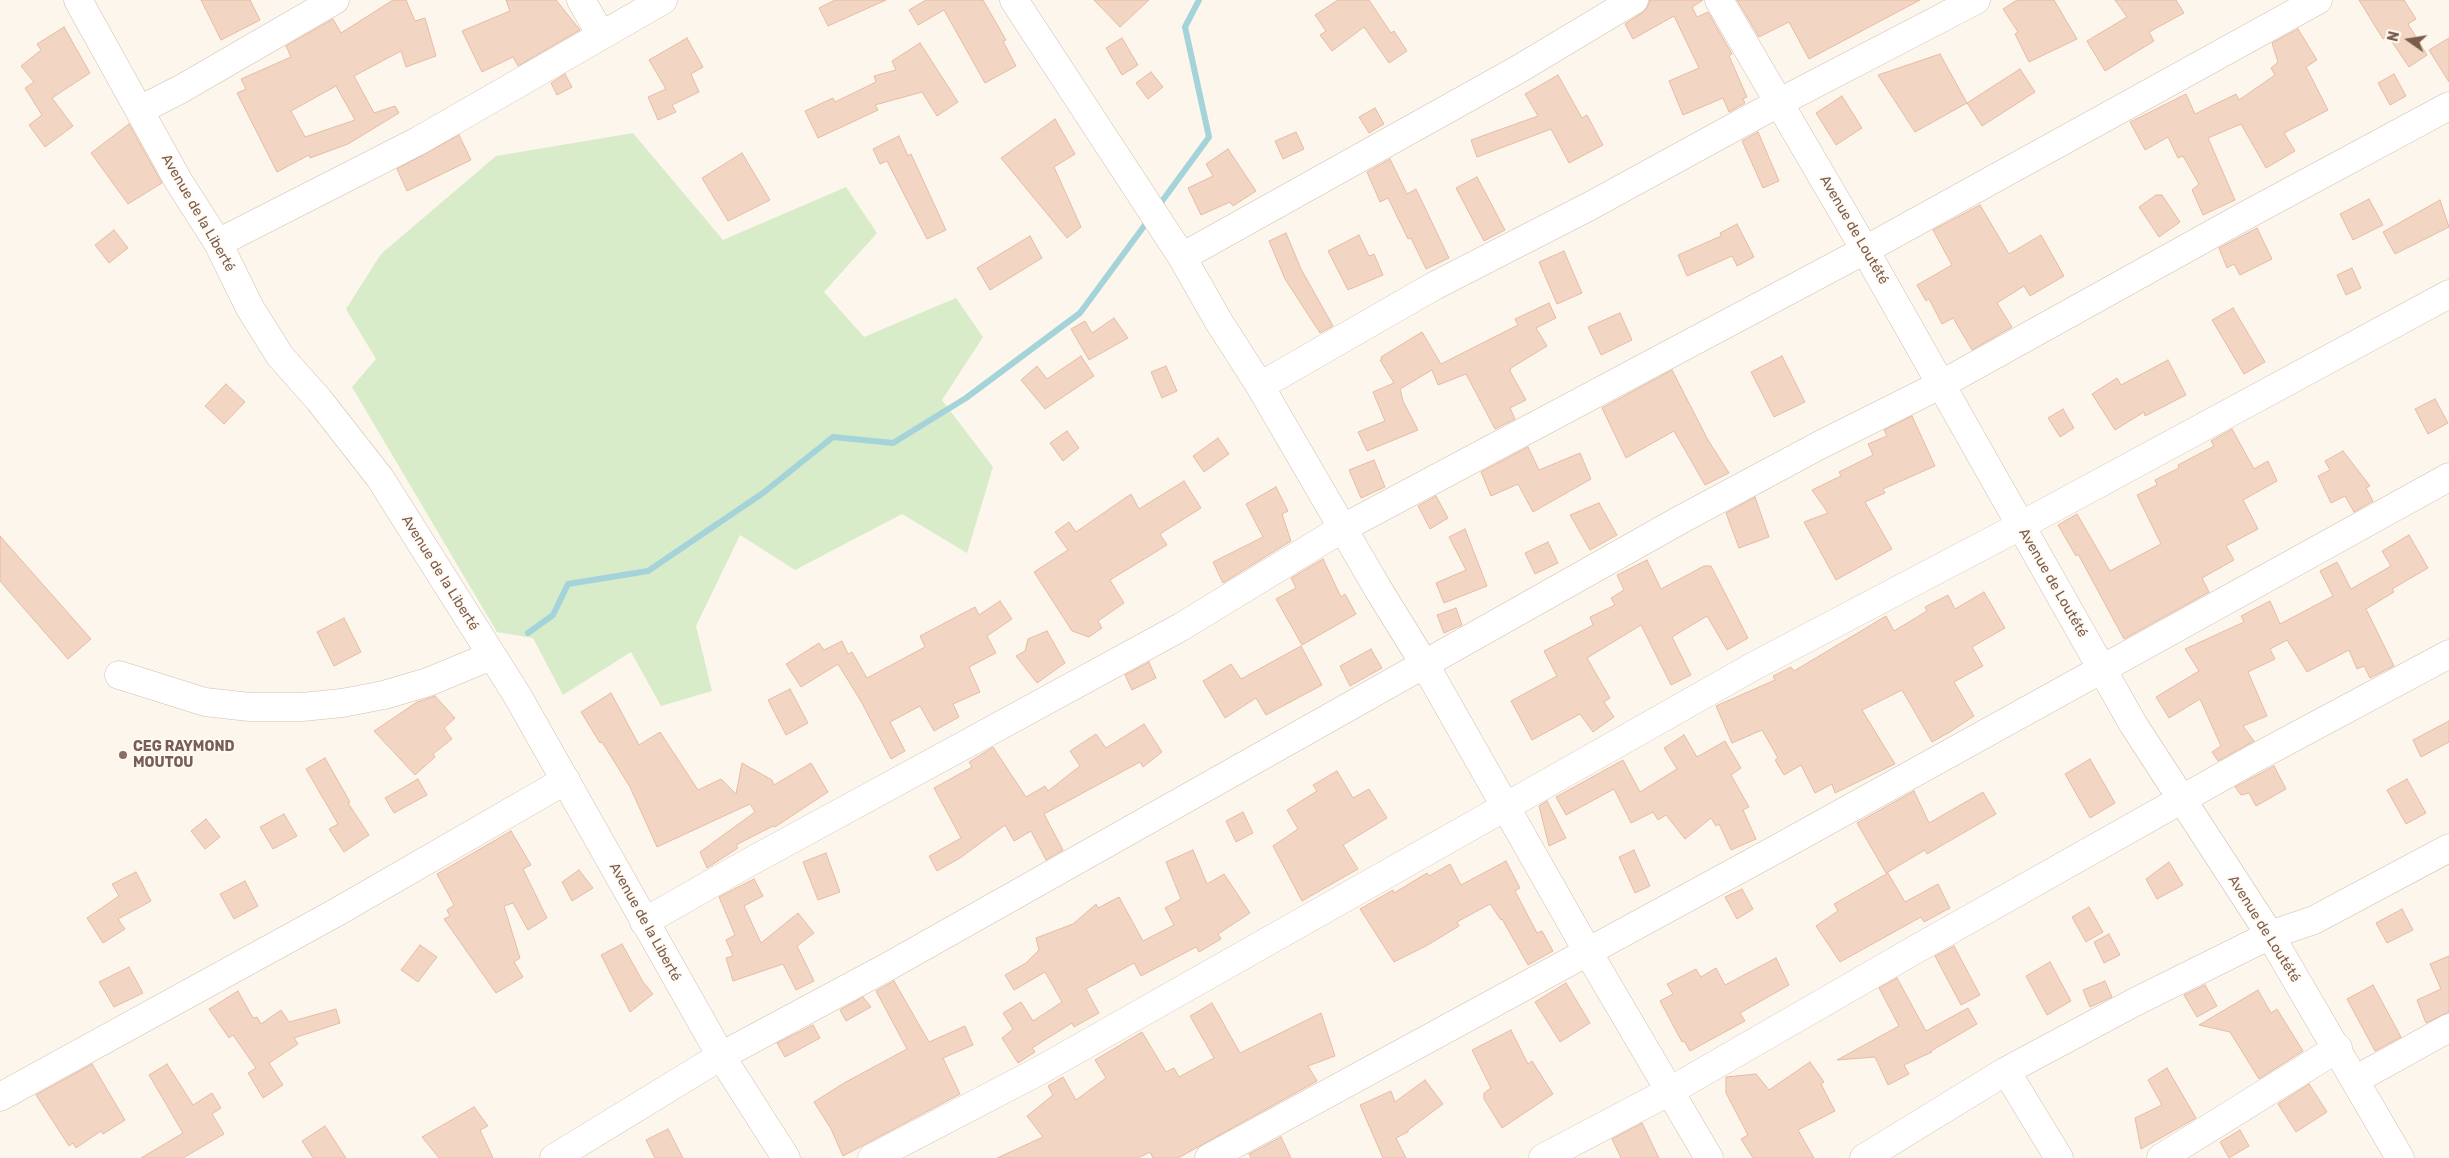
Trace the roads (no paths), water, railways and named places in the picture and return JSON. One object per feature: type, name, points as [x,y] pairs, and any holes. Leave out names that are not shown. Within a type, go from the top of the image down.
[{"type":"street","name":"Avenue de la Liberté","points":[[78,0],[179,182],[218,243],[250,308],[280,356],[319,400],[380,478],[491,656],[517,694],[721,1056],[786,1158]]},
{"type":"street","points":[[140,110],[334,0]]},
{"type":"street","points":[[581,0],[600,35]]},
{"type":"street","points":[[218,243],[418,141],[663,0]]},
{"type":"street","points":[[1014,0],[1182,257],[1260,386],[1425,665],[1588,952],[1709,1158]]},
{"type":"street","points":[[1182,257],[1519,69],[1634,0]]},
{"type":"street","name":"Avenue de Loutété","points":[[1719,0],[1780,102],[1942,384],[2102,669],[2181,800],[2270,935],[2338,1048],[2400,1158]]},
{"type":"street","points":[[1260,386],[1355,329],[1434,286],[1590,206],[1780,102],[1976,0]]},
{"type":"street","points":[[644,922],[746,864],[1181,626],[1343,528],[1865,250],[2318,0]]},
{"type":"street","points":[[554,1158],[721,1056],[889,966],[1680,520],[1820,445],[1942,384],[2449,106]]},
{"type":"street","points":[[872,1158],[1037,1072],[1754,666],[2020,526],[2449,294]]},
{"type":"street","points":[[1209,1158],[1588,952],[2449,477]]},
{"type":"street","points":[[1543,1158],[1670,1091],[2181,800],[2449,654]]},
{"type":"street","points":[[119,675],[205,702],[250,706],[302,707],[342,703],[384,695],[428,682],[491,656]]},
{"type":"street","points":[[0,1097],[337,912],[566,780]]},
{"type":"street","points":[[1864,1158],[2006,1071],[2133,1003],[2270,935],[2314,920],[2449,848]]},
{"type":"street","points":[[2355,1080],[2449,1028]]},
{"type":"street","points":[[2161,1158],[2338,1048]]},
{"type":"street","points":[[2006,1071],[2059,1158]]},
{"type":"waterway","points":[[1157,208],[1209,137],[1185,27],[1199,0]]},
{"type":"waterway","points":[[528,633],[553,615],[568,584],[648,571],[763,493],[833,437],[893,443],[966,398],[1080,313],[1150,218]]},
{"type":"place","name":"CEG RAYMOND MOUTOU","points":[[123,755]]}]
